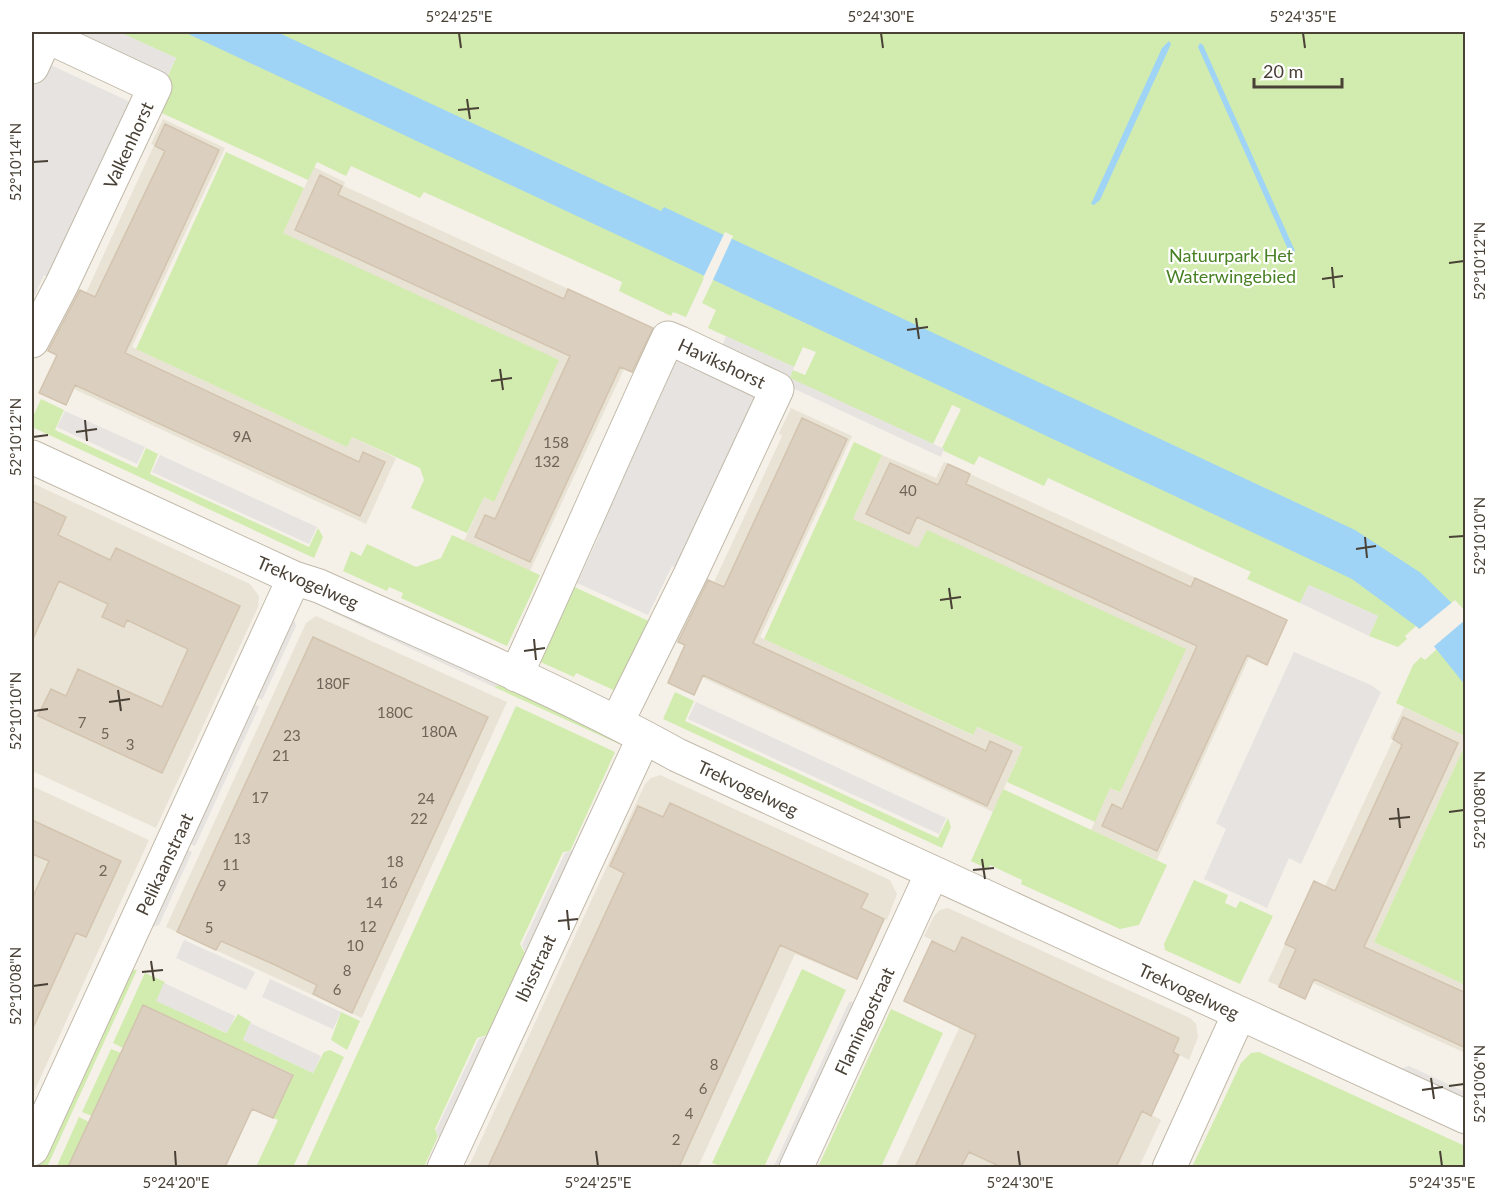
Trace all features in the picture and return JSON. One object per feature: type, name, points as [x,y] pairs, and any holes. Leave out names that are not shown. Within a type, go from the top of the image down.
[{"type":"street","name":"Valkenhorst","points":[[32,67],[46,36],[155,87],[62,284],[44,312],[32,340]]},
{"type":"street","name":"Havikshorst","points":[[516,675],[560,581],[605,472],[668,338],[777,388],[690,574],[630,729]]},
{"type":"street","name":"Trekvogelweg","points":[[32,457],[294,578],[319,585],[516,675],[630,729],[677,756],[1466,1117]]},
{"type":"street","name":"Pelikaanstraat","points":[[32,1149],[294,578]]},
{"type":"street","name":"Ibisstraat","points":[[444,1167],[630,729]]},
{"type":"street","name":"Flamingostraat","points":[[796,1167],[932,873]]},
{"type":"street","points":[[1169,1167],[1239,1014]]},
{"type":"shaded area","points":[[64,32],[119,32],[176,58],[166,79]]},
{"type":"shaded area","points":[[41,63],[53,66],[128,101],[130,105],[57,281],[44,275],[32,301],[32,84]]},
{"type":"shaded area","points":[[163,119],[225,148],[132,347],[347,447],[352,437],[396,458],[366,524],[74,389],[66,405],[40,393],[57,356],[45,350],[74,288],[86,293],[154,145],[151,144]]},
{"type":"shaded area","points":[[314,167],[345,182],[344,186],[660,331],[640,376],[624,369],[530,571],[464,541],[484,497],[493,502],[283,233]]},
{"type":"shaded area","points":[[726,336],[794,367],[790,378],[944,449],[941,457],[786,385],[722,346]]},
{"type":"shaded area","points":[[676,359],[756,396],[684,572],[672,566],[648,615],[577,583],[600,534],[587,528]]},
{"type":"shaded area","points":[[791,408],[852,436],[760,637],[972,735],[976,727],[1023,747],[993,812],[703,678],[695,695],[667,682],[684,645],[673,639],[701,577],[714,582],[782,436],[779,433]]},
{"type":"shaded area","points":[[65,411],[145,447],[137,464],[57,427]]},
{"type":"shaded area","points":[[160,455],[317,527],[309,544],[152,472]]},
{"type":"shaded area","points":[[882,455],[936,478],[944,462],[1288,620],[1267,666],[1249,658],[1157,860],[1091,830],[1110,788],[1119,792],[927,530],[918,549],[853,519]]},
{"type":"shaded area","points":[[32,483],[250,584],[259,596],[258,607],[156,828],[32,771]]},
{"type":"shaded area","points":[[1309,585],[1378,616],[1369,636],[1300,603]]},
{"type":"shaded area","points":[[327,600],[507,682],[494,687],[332,612]]},
{"type":"shaded area","points":[[293,616],[296,626],[262,700],[256,697]]},
{"type":"shaded area","points":[[316,616],[507,702],[362,1018],[166,927],[306,623]]},
{"type":"shaded area","points":[[1294,652],[1371,685],[1381,692],[1301,864],[1289,858],[1267,908],[1204,879],[1226,829],[1216,823]]},
{"type":"shaded area","points":[[696,702],[946,818],[939,834],[688,719]]},
{"type":"shaded area","points":[[253,703],[259,707],[195,846],[188,843]]},
{"type":"shaded area","points":[[1404,707],[1465,736],[1465,745],[1374,942],[1465,985],[1465,1053],[1313,983],[1305,998],[1268,981],[1314,881],[1325,886],[1393,740],[1390,738]]},
{"type":"shaded area","points":[[660,775],[890,880],[897,894],[887,920],[885,919],[857,980],[795,954],[698,1167],[468,1168],[645,784],[651,778]]},
{"type":"shaded area","points":[[32,786],[149,840],[32,1096]]},
{"type":"shaded area","points":[[186,849],[192,852],[159,925],[149,928]]},
{"type":"shaded area","points":[[576,849],[527,957],[522,945],[565,853]]},
{"type":"shaded area","points":[[948,908],[1190,1018],[1196,1024],[1198,1037],[1189,1060],[1179,1055],[1152,1115],[1161,1120],[1139,1167],[895,1168],[959,1028],[903,1001],[932,940],[924,936],[934,916],[940,910]]},
{"type":"shaded area","points":[[184,940],[255,972],[246,990],[176,958]]},
{"type":"shaded area","points":[[270,979],[341,1012],[333,1029],[262,997]]},
{"type":"shaded area","points":[[164,983],[235,1016],[227,1033],[156,1001]]},
{"type":"shaded area","points":[[859,1001],[783,1167],[773,1168],[849,1002]]},
{"type":"shaded area","points":[[250,1023],[321,1056],[313,1073],[243,1040]]},
{"type":"shaded area","points":[[491,1034],[441,1142],[436,1130],[479,1039]]},
{"type":"shaded area","points":[[1409,1066],[1465,1092],[1465,1102],[1398,1070]]},
{"type":"green space","name":"Natuurpark Het Waterwingebied","points":[[119,32],[1465,32],[1465,736],[1396,703],[1413,665],[1421,657],[1425,660],[1437,649],[1416,626],[1405,636],[1407,639],[1398,647],[1369,636],[1378,616],[1309,585],[1300,603],[1247,579],[1251,572],[1048,478],[1044,486],[979,456],[974,465],[944,451],[942,448],[961,409],[952,405],[933,444],[789,378],[793,370],[805,375],[816,352],[803,347],[794,367],[708,328],[716,310],[702,303],[713,280],[705,276],[686,317],[673,312],[671,316],[619,291],[622,282],[424,192],[420,198],[351,166],[346,176],[317,162],[308,180],[153,109],[176,58]]},
{"type":"green space","points":[[226,152],[304,188],[283,233],[559,360],[494,502],[484,497],[467,533],[411,508],[424,480],[420,468],[352,437],[347,447],[136,349]]},
{"type":"green space","points":[[41,399],[64,410],[55,430],[137,468],[146,448],[158,454],[150,474],[309,547],[318,528],[323,537],[314,558],[32,427],[32,419]]},
{"type":"green space","points":[[854,442],[882,455],[853,519],[918,548],[927,530],[1186,649],[1120,792],[1110,788],[1095,822],[1007,782],[1023,747],[977,727],[973,735],[764,639]]},
{"type":"green space","points":[[452,535],[540,575],[507,646],[401,598],[403,593],[389,587],[387,591],[343,571],[351,551],[361,556],[367,544],[416,567],[441,558]]},
{"type":"green space","points":[[570,585],[651,622],[618,692],[576,673],[574,677],[536,660]]},
{"type":"green space","points":[[507,682],[618,739],[619,744],[494,687]]},
{"type":"green space","points":[[675,692],[694,701],[685,721],[938,838],[948,818],[951,827],[942,848],[663,719]]},
{"type":"green space","points":[[516,706],[615,752],[570,851],[563,852],[520,944],[527,957],[491,1034],[477,1038],[435,1129],[438,1136],[424,1167],[305,1168]]},
{"type":"green space","points":[[1465,745],[1465,985],[1374,942]]},
{"type":"green space","points":[[1003,789],[1167,865],[1139,925],[1120,929],[1021,884],[1022,880],[990,865],[988,869],[971,861]]},
{"type":"green space","points":[[1194,880],[1228,895],[1225,903],[1236,908],[1240,901],[1273,916],[1240,984],[1165,950],[1164,944]]},
{"type":"green space","points":[[128,969],[137,970],[47,1167],[37,1168]]},
{"type":"green space","points":[[802,969],[846,990],[764,1167],[723,1167],[712,1163]]},
{"type":"green space","points":[[145,973],[165,982],[157,1001],[226,1033],[238,1014],[251,1022],[243,1040],[313,1073],[324,1052],[330,1050],[344,1057],[293,1167],[256,1167],[278,1120],[273,1118],[293,1074],[143,1005],[123,1048],[113,1043]]},
{"type":"green space","points":[[891,1009],[943,1033],[881,1167],[818,1167]]},
{"type":"green space","points":[[341,1012],[360,1021],[347,1050],[331,1040]]},
{"type":"green space","points":[[111,1049],[121,1053],[92,1116],[82,1112]]},
{"type":"green space","points":[[1259,1052],[1465,1146],[1465,1167],[1192,1167],[1241,1063],[1251,1053]]},
{"type":"green space","points":[[79,1117],[89,1122],[68,1167],[56,1168]]},
{"type":"water","points":[[184,32],[277,32],[661,211],[664,207],[1355,530],[1421,573],[1465,616],[1465,685],[1420,629],[1352,579]]},
{"type":"water","points":[[1169,41],[1171,44],[1100,200],[1094,205],[1091,204],[1162,48]]},
{"type":"water","points":[[1200,43],[1203,45],[1295,251],[1293,254],[1290,254],[1198,47]]},
{"type":"pier","points":[[725,232],[733,236],[712,282],[703,278]]},
{"type":"pier","points":[[1455,600],[1466,612],[1465,620],[1432,648],[1417,631]]},
{"type":"building","points":[[165,124],[219,150],[125,353],[359,462],[363,452],[385,462],[360,516],[75,385],[66,405],[39,393],[57,355],[48,351],[80,290],[95,297],[165,151],[155,146]]},
{"type":"building","points":[[320,175],[342,186],[338,195],[564,299],[568,289],[653,328],[632,372],[620,367],[530,562],[475,537],[485,515],[495,519],[570,356],[295,230]]},
{"type":"building","points":[[802,418],[847,439],[753,643],[986,751],[990,741],[1012,751],[987,806],[703,675],[694,695],[668,683],[685,645],[678,642],[708,580],[724,587]]},
{"type":"building","points":[[890,463],[938,485],[948,464],[970,474],[966,484],[1191,587],[1195,578],[1287,620],[1267,665],[1247,655],[1157,851],[1102,826],[1112,804],[1122,809],[1197,646],[917,517],[909,534],[866,514]]},
{"type":"building","points":[[32,501],[66,517],[58,535],[110,560],[116,548],[240,606],[162,773],[38,716],[51,689],[66,696],[78,669],[162,707],[188,649],[127,620],[124,627],[102,617],[108,604],[59,581],[32,641]]},
{"type":"building","points":[[313,637],[488,717],[352,1013],[313,994],[317,985],[273,964],[221,941],[216,950],[177,932]]},
{"type":"building","points":[[1403,717],[1458,743],[1364,947],[1466,993],[1466,1048],[1314,979],[1305,999],[1279,987],[1296,949],[1285,944],[1314,881],[1335,891],[1402,745],[1393,739]]},
{"type":"building","points":[[670,803],[868,894],[861,908],[884,919],[857,979],[780,945],[679,1167],[488,1167],[624,873],[610,866],[638,806],[663,817]]},
{"type":"building","points":[[32,820],[121,861],[86,937],[76,933],[32,1030],[32,899],[49,861],[32,854]]},
{"type":"building","points":[[962,937],[1179,1038],[1173,1052],[1179,1055],[1151,1116],[1142,1111],[1116,1167],[1001,1167],[969,1152],[961,1167],[915,1167],[976,1035],[904,1001],[932,941],[955,952]]},
{"type":"building","points":[[143,1005],[293,1075],[273,1118],[252,1109],[225,1167],[68,1167]]}]
